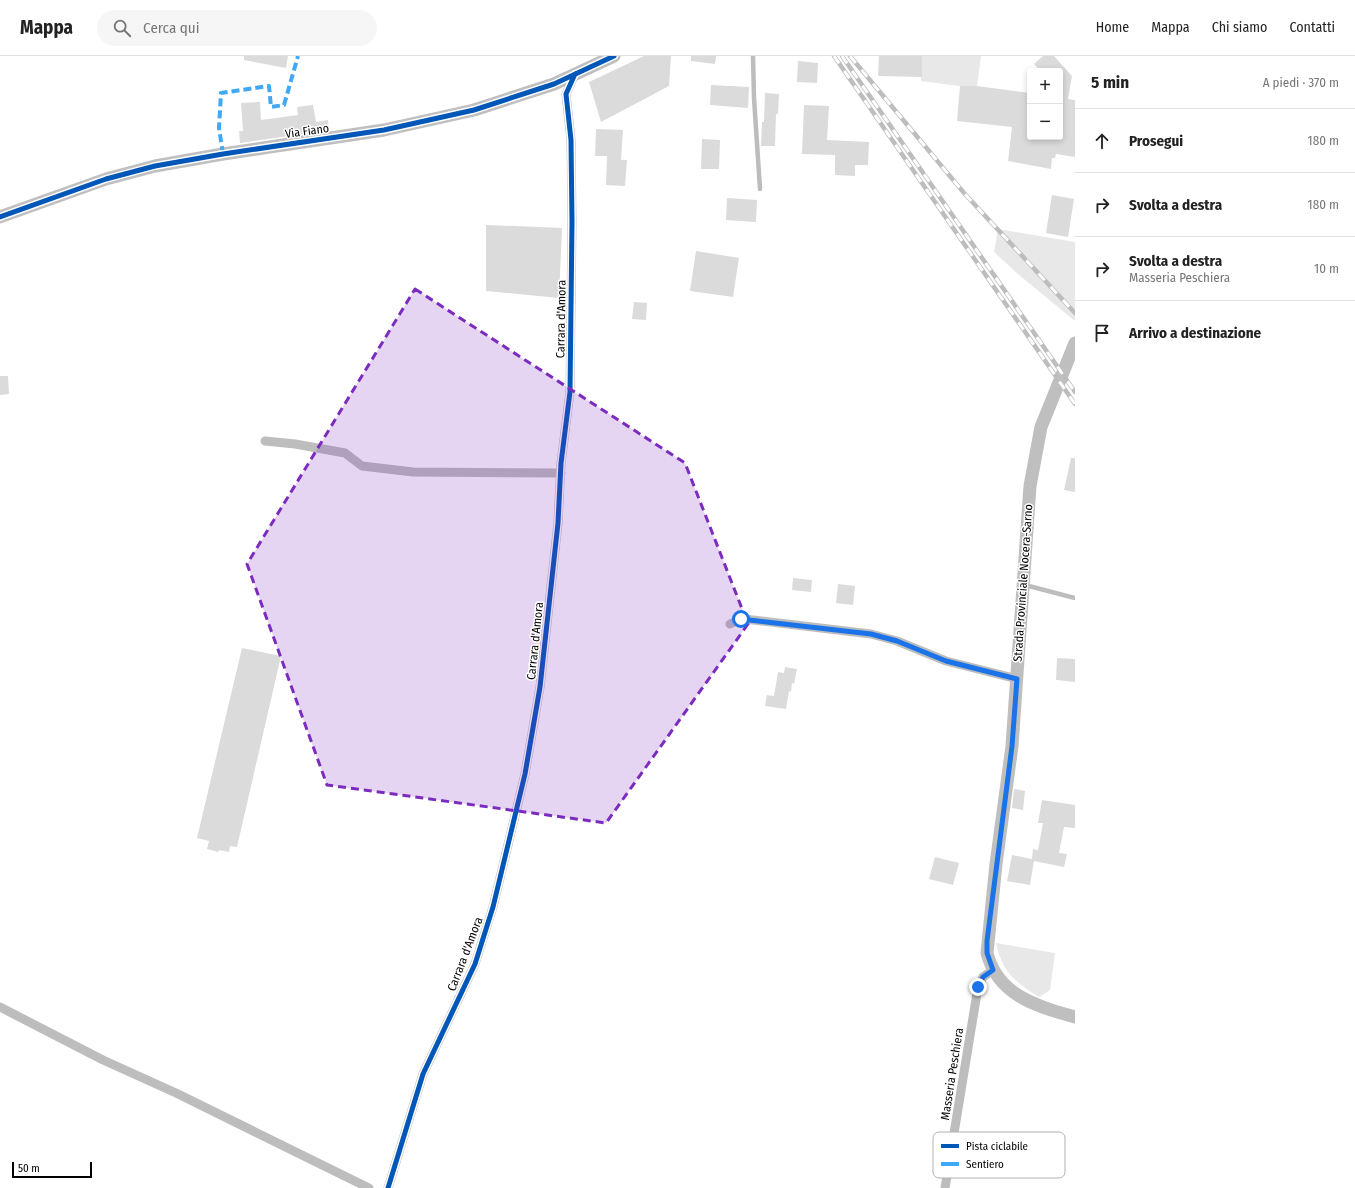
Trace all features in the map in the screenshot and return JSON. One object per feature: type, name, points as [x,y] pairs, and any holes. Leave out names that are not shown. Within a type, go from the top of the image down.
[{"type":"main road","name":"Via Fiano","points":[[0,217],[106,179],[155,166],[223,154],[384,130],[474,110],[554,84],[614,56]]},
{"type":"main road","name":"Strada Provinciale Nocera-Sarno","points":[[1075,343],[1072,359],[1040,434],[1030,486],[1012,746],[987,941],[987,953],[993,970],[1004,985],[1016,995],[1038,1006],[1075,1017]]},
{"type":"street","name":"Carrara d'Amora","points":[[388,1188],[423,1074],[474,964],[501,878],[525,774],[540,687],[558,523],[561,473],[570,392],[572,222],[571,140],[566,94],[575,74]]},
{"type":"street","points":[[265,441],[295,444],[345,453],[362,466],[413,472],[561,473]]},
{"type":"street","points":[[730,624],[741,619],[871,634],[897,641],[946,661],[1017,679]]},
{"type":"street","name":"Masseria Peschiera","points":[[954,1132],[978,987],[983,977],[993,970]]},
{"type":"street","points":[[0,1007],[103,1060],[176,1093],[369,1188]]},
{"type":"street","name":"Masseria Peschiera","points":[[945,1188],[947,1178]]},
{"type":"lane","points":[[753,56],[754,98],[760,189]]},
{"type":"lane","points":[[1023,584],[1075,598]]},
{"type":"highlighted area","points":[[415,289],[685,463],[748,624],[606,823],[327,785],[247,564]]},
{"type":"shaded area","points":[[922,56],[981,56],[977,86],[959,86],[921,81]]},
{"type":"shaded area","points":[[998,229],[1075,242],[1075,321],[1019,275],[994,252]]},
{"type":"shaded area","points":[[996,943],[1055,953],[1050,990],[1039,997],[1016,981],[1002,962]]},
{"type":"building","points":[[244,56],[288,56],[286,68],[244,60]]},
{"type":"building","points":[[644,56],[671,56],[669,86],[601,122],[589,82]]},
{"type":"building","points":[[691,56],[716,56],[715,64],[691,61]]},
{"type":"building","points":[[879,56],[922,56],[922,77],[878,76]]},
{"type":"building","points":[[1043,56],[1054,56],[1072,76],[1068,99],[1075,100],[1075,157],[1056,154],[1055,158],[1052,158],[1051,169],[1008,161],[1012,127],[957,121],[960,86],[977,86],[1027,93],[1027,140],[1063,140],[1063,68],[1038,68],[1034,64]]},
{"type":"building","points":[[798,61],[818,63],[817,83],[797,82]]},
{"type":"building","points":[[711,85],[749,87],[748,108],[710,105]]},
{"type":"building","points":[[765,93],[779,94],[778,114],[776,114],[775,146],[761,146]]},
{"type":"building","points":[[260,102],[261,120],[298,115],[297,107],[313,105],[316,122],[328,120],[329,130],[240,143],[239,131],[243,131],[241,103]]},
{"type":"building","points":[[804,105],[829,106],[827,140],[869,142],[868,165],[855,165],[855,176],[835,175],[835,155],[802,154]]},
{"type":"building","points":[[596,129],[623,130],[621,160],[627,160],[625,186],[606,185],[607,156],[595,156]]},
{"type":"building","points":[[702,139],[720,140],[719,169],[701,169]]},
{"type":"building","points":[[1052,195],[1074,199],[1068,237],[1046,233]]},
{"type":"building","points":[[727,198],[757,200],[756,222],[726,220]]},
{"type":"building","points":[[486,225],[562,228],[559,298],[486,291]]},
{"type":"building","points":[[696,251],[739,258],[733,297],[690,291]]},
{"type":"building","points":[[634,302],[647,303],[646,320],[632,319]]},
{"type":"building","points":[[0,376],[8,376],[9,394],[0,395]]},
{"type":"building","points":[[1071,458],[1075,458],[1075,492],[1064,490]]},
{"type":"building","points":[[793,578],[812,580],[811,592],[792,590]]},
{"type":"building","points":[[838,584],[855,586],[853,605],[836,603]]},
{"type":"building","points":[[242,648],[281,656],[237,847],[230,846],[229,852],[219,850],[218,852],[207,849],[209,841],[197,838]]},
{"type":"building","points":[[1057,658],[1075,659],[1075,682],[1056,680]]},
{"type":"building","points":[[785,667],[797,669],[794,684],[792,683],[791,692],[789,691],[786,709],[765,706],[767,695],[774,696],[778,672],[784,673]]},
{"type":"building","points":[[1014,789],[1025,791],[1023,810],[1012,808]]},
{"type":"building","points":[[1042,800],[1075,805],[1075,828],[1064,827],[1059,853],[1067,854],[1064,867],[1034,861],[1030,885],[1007,881],[1012,855],[1032,859],[1033,849],[1038,850],[1043,823],[1038,823]]},
{"type":"building","points":[[935,857],[959,863],[953,885],[929,879]]},
{"type":"railway","points":[[834,56],[1075,404]]},
{"type":"railway","points":[[842,56],[1075,392]]},
{"type":"railway","points":[[850,56],[964,193],[1075,313]]},
{"type":"marked path","points":[[223,154],[219,128],[221,93],[269,86],[271,107],[284,105],[298,56]]},
{"type":"cycle path","points":[[0,217],[106,179],[155,166],[223,154],[384,130],[474,110],[554,84],[614,56]]},
{"type":"cycle path","points":[[388,1188],[423,1074],[475,964],[493,907],[525,774],[540,687],[558,523],[561,463],[570,392],[572,222],[571,140],[566,94],[575,74]]},
{"type":"route","points":[[741,619],[871,634],[897,641],[946,661],[1017,679],[1012,746],[987,941],[987,953],[993,970],[983,977],[978,987]]}]
